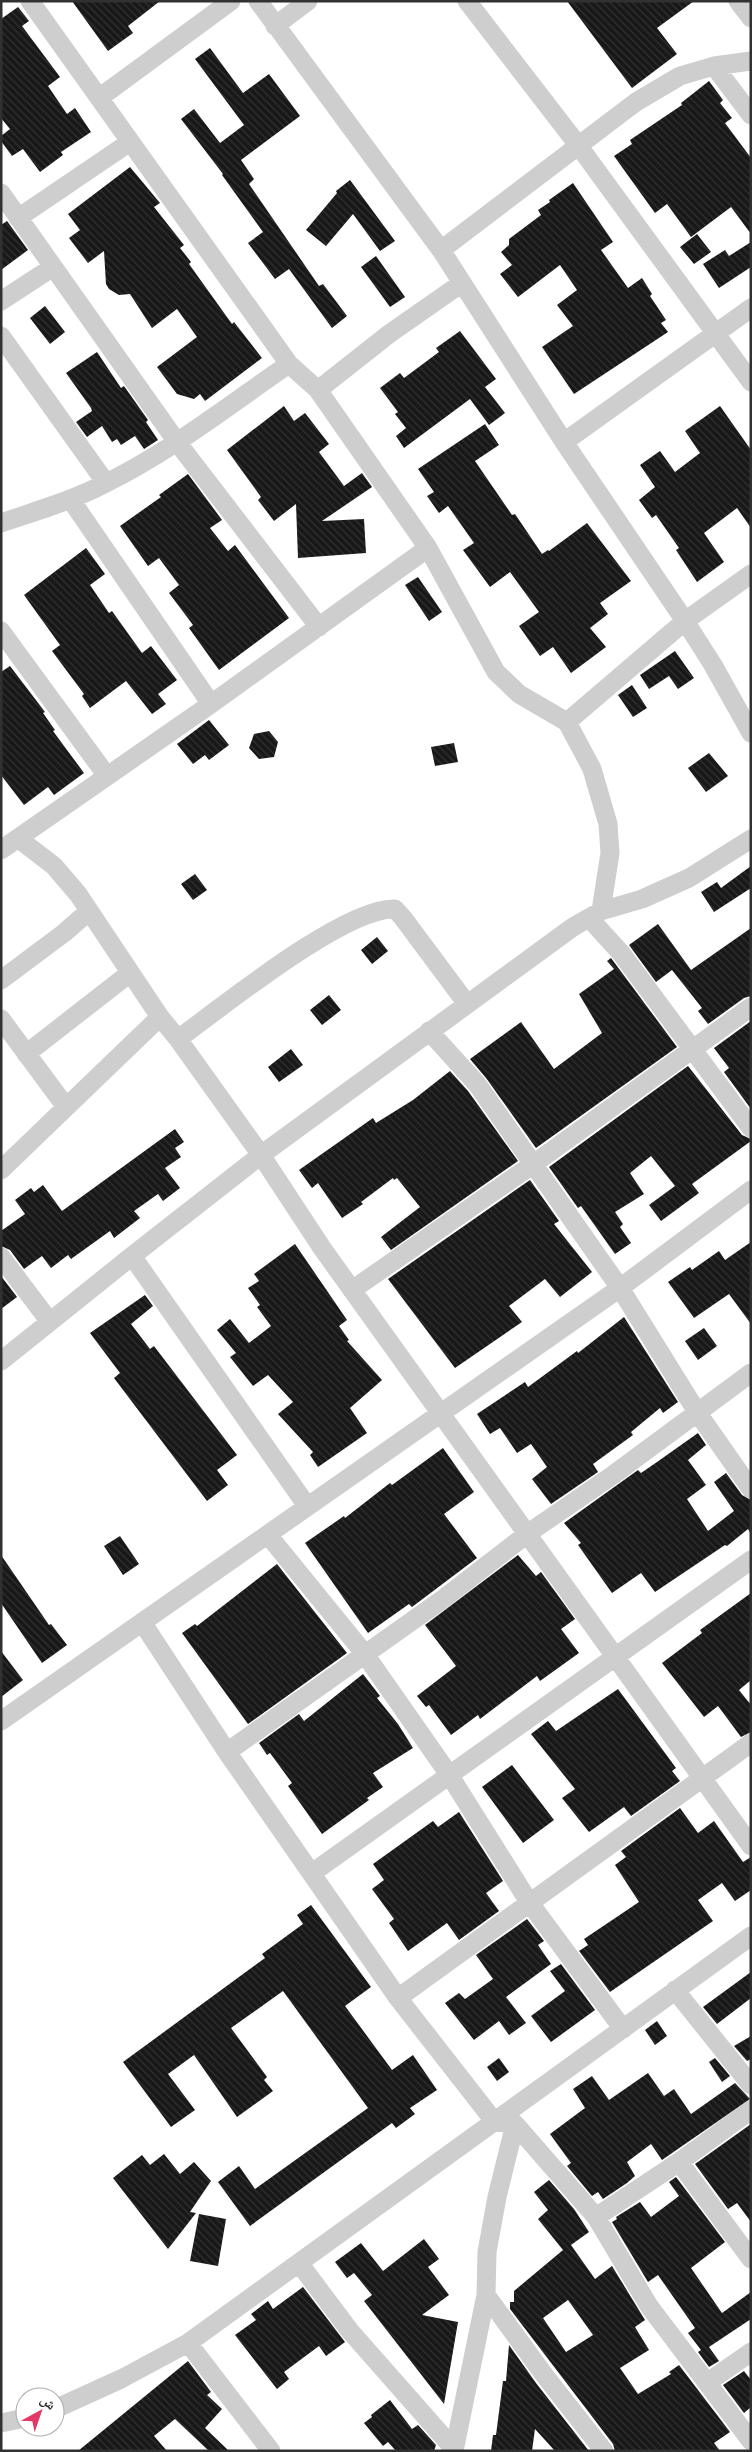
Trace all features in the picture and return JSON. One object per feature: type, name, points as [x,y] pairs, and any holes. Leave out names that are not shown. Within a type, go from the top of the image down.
[{"type":"street","points":[[30,1],[289,364],[318,390],[428,548],[496,672],[519,694],[567,722],[592,769],[608,824],[610,853],[595,914],[751,1128]]},
{"type":"street","points":[[99,98],[231,1]]},
{"type":"street","points":[[258,1],[440,250],[564,442],[685,621],[713,665],[751,733]]},
{"type":"street","points":[[275,26],[308,1]]},
{"type":"street","points":[[467,1],[578,145],[751,382]]},
{"type":"street","points":[[738,1],[751,18]]},
{"type":"street","points":[[440,250],[636,102],[680,76],[714,66],[751,61]]},
{"type":"street","points":[[714,66],[751,115]]},
{"type":"street","points":[[18,218],[130,142]]},
{"type":"street","points":[[1,193],[176,442],[319,627]]},
{"type":"street","points":[[1,301],[53,267]]},
{"type":"street","points":[[318,390],[389,334],[462,283]]},
{"type":"street","points":[[564,442],[751,308]]},
{"type":"street","points":[[1,336],[106,483]]},
{"type":"street","points":[[1,523],[71,500],[106,483],[176,442],[289,364]]},
{"type":"street","points":[[71,500],[212,704]]},
{"type":"street","points":[[7,844],[212,704],[428,548]]},
{"type":"street","points":[[567,722],[685,621],[751,574]]},
{"type":"street","points":[[1,632],[107,776]]},
{"type":"street","points":[[1,1361],[261,1156],[554,940],[595,914],[642,898],[689,878],[751,839]]},
{"type":"street","points":[[7,844],[54,866],[88,911],[160,1017],[178,1039],[261,1156],[286,1196],[352,1290],[751,1846]]},
{"type":"street","points":[[178,1039],[287,960],[337,929],[382,908],[395,909],[403,918],[467,1004]]},
{"type":"street","points":[[1,980],[64,933],[88,911]]},
{"type":"street","points":[[26,1054],[130,973]]},
{"type":"street","points":[[352,1290],[532,1166],[695,1050],[751,1007]]},
{"type":"street","points":[[1,1170],[160,1017]]},
{"type":"street","points":[[1,1019],[66,1107]]},
{"type":"street","points":[[428,1032],[477,1084],[532,1166],[620,1288],[697,1412],[751,1489]]},
{"type":"street","points":[[1,1721],[620,1288],[751,1190]]},
{"type":"street","points":[[132,1256],[307,1506]]},
{"type":"street","points":[[1,1257],[50,1322]]},
{"type":"street","points":[[227,1752],[443,1598],[527,1534],[613,1475],[751,1373]]},
{"type":"street","points":[[268,1535],[364,1653],[450,1776],[529,1902],[623,2029]]},
{"type":"street","points":[[312,1873],[751,1560]]},
{"type":"street","points":[[142,1622],[227,1752],[398,1998],[494,2121],[515,2124],[596,2217],[649,2306],[751,2440]]},
{"type":"street","points":[[398,1998],[751,1743]]},
{"type":"street","points":[[65,2404],[121,2379],[188,2343],[751,1936]]},
{"type":"street","points":[[676,1990],[751,2085]]},
{"type":"street","points":[[596,2217],[679,2162],[751,2110]]},
{"type":"street","points":[[454,2450],[486,2295],[487,2252],[497,2197],[515,2124]]},
{"type":"street","points":[[679,2162],[751,2259]]},
{"type":"street","points":[[298,2263],[350,2331],[454,2450]]},
{"type":"street","points":[[486,2295],[545,2376],[604,2451]]},
{"type":"street","points":[[188,2343],[271,2451]]},
{"type":"street","points":[[708,2382],[751,2352]]},
{"type":"street","points":[[1,2423],[15,2420]]},
{"type":"building","points":[[72,1],[160,1],[128,26],[133,33],[108,51]]},
{"type":"building","points":[[567,1],[694,1],[657,28],[677,54],[632,88]]},
{"type":"building","points":[[18,7],[29,21],[22,26],[60,77],[48,86],[67,114],[75,108],[91,132],[61,152],[63,155],[40,172],[23,149],[12,156],[1,141],[1,136],[10,129],[1,118],[1,19]]},
{"type":"building","points":[[210,48],[243,93],[269,74],[300,116],[241,160],[254,179],[249,184],[319,286],[323,284],[347,316],[332,328],[289,269],[275,279],[248,243],[263,232],[223,174],[181,119],[194,109],[220,143],[244,125],[195,59]]},
{"type":"building","points":[[709,81],[723,100],[720,103],[732,118],[725,123],[751,158],[751,234],[731,207],[691,237],[667,204],[655,213],[614,156],[632,144],[630,140],[682,105],[681,103]]},
{"type":"building","points":[[130,167],[160,203],[154,207],[184,245],[180,248],[191,262],[189,264],[232,324],[234,322],[262,358],[205,401],[200,394],[194,399],[177,394],[157,367],[197,337],[177,309],[152,328],[130,294],[119,295],[109,289],[106,284],[104,251],[88,263],[69,238],[80,230],[68,214]]},
{"type":"building","points":[[350,180],[395,241],[380,251],[353,214],[326,246],[306,230],[337,193],[336,191]]},
{"type":"building","points":[[573,183],[613,242],[601,250],[628,288],[642,278],[652,294],[650,296],[666,320],[661,323],[668,332],[574,394],[542,347],[573,326],[557,305],[577,290],[560,265],[518,297],[500,274],[512,265],[501,252],[509,245],[509,239],[541,215],[538,210],[550,202],[549,200]]},
{"type":"building","points":[[7,221],[28,250],[1,270],[1,225]]},
{"type":"building","points":[[697,234],[711,252],[694,264],[680,247]]},
{"type":"building","points":[[751,242],[751,267],[719,288],[703,264],[725,250],[729,256]]},
{"type":"building","points":[[376,256],[405,297],[390,307],[361,267]]},
{"type":"building","points":[[45,306],[65,332],[50,344],[30,318]]},
{"type":"building","points":[[460,331],[496,379],[485,387],[505,413],[489,425],[470,399],[404,448],[396,436],[406,428],[395,414],[398,412],[380,388],[400,373],[404,378],[439,352],[436,348]]},
{"type":"building","points":[[97,352],[121,388],[124,386],[148,420],[146,422],[158,440],[144,449],[135,436],[121,445],[117,439],[112,442],[102,426],[87,437],[76,422],[92,411],[66,373]]},
{"type":"building","points":[[284,406],[294,421],[305,413],[329,444],[319,452],[344,486],[362,473],[372,487],[322,521],[364,519],[366,553],[298,558],[296,504],[274,521],[258,500],[261,497],[227,450]]},
{"type":"building","points":[[720,406],[751,450],[751,528],[737,508],[704,533],[724,562],[697,582],[676,550],[679,548],[656,515],[652,518],[639,500],[655,487],[640,465],[660,451],[675,472],[700,453],[685,431]]},
{"type":"building","points":[[485,424],[499,445],[475,461],[512,515],[515,514],[542,554],[549,551],[587,523],[631,581],[600,603],[608,614],[590,628],[606,647],[571,673],[553,647],[540,656],[519,626],[539,612],[510,572],[490,587],[463,550],[474,543],[448,506],[439,513],[427,496],[434,492],[418,469]]},
{"type":"building","points":[[188,474],[222,520],[210,528],[228,551],[235,545],[289,618],[219,670],[189,628],[193,625],[169,593],[179,585],[159,558],[148,566],[120,526],[161,497],[159,495]]},
{"type":"building","points":[[86,548],[105,574],[90,585],[109,613],[112,611],[142,653],[151,646],[177,680],[158,694],[166,704],[152,714],[126,681],[90,708],[82,696],[84,694],[52,651],[60,645],[24,595]]},
{"type":"building","points":[[418,577],[442,612],[429,621],[405,585]]},
{"type":"building","points":[[675,651],[694,678],[678,689],[669,676],[649,689],[640,675]]},
{"type":"building","points":[[10,666],[45,712],[43,713],[55,730],[53,731],[84,773],[54,795],[48,787],[24,805],[1,775],[1,672]]},
{"type":"building","points":[[632,685],[647,708],[633,717],[618,695]]},
{"type":"building","points":[[209,720],[229,745],[209,760],[205,755],[193,764],[177,744]]},
{"type":"building","points":[[269,731],[278,742],[274,757],[259,759],[249,748],[254,734]]},
{"type":"building","points":[[454,743],[458,762],[435,766],[431,747]]},
{"type":"building","points":[[709,753],[728,776],[706,792],[688,768]]},
{"type":"building","points":[[751,866],[751,888],[714,912],[701,892],[717,882],[721,888]]},
{"type":"building","points":[[195,874],[207,890],[193,900],[181,884]]},
{"type":"building","points":[[658,924],[691,970],[751,928],[751,996],[744,998],[708,1024],[698,1011],[702,1008],[672,970],[656,982],[629,945]]},
{"type":"building","points":[[377,937],[388,951],[372,964],[361,950]]},
{"type":"building","points":[[611,958],[677,1047],[536,1148],[486,1078],[470,1059],[521,1022],[554,1069],[602,1033],[579,994],[614,969],[607,961]]},
{"type":"building","points":[[329,995],[341,1010],[322,1025],[310,1010]]},
{"type":"building","points":[[751,1021],[751,1109],[724,1072],[729,1068],[714,1048]]},
{"type":"building","points":[[291,1049],[303,1065],[279,1082],[268,1067]]},
{"type":"building","points":[[688,1066],[742,1135],[751,1139],[751,1141],[692,1184],[699,1193],[661,1221],[649,1205],[675,1186],[651,1156],[630,1173],[644,1194],[615,1212],[623,1224],[620,1227],[631,1243],[615,1254],[581,1206],[578,1208],[549,1167]]},
{"type":"building","points":[[450,1071],[468,1091],[518,1161],[391,1250],[381,1237],[420,1207],[397,1178],[394,1180],[393,1178],[361,1202],[363,1204],[342,1218],[318,1183],[312,1188],[299,1170],[373,1118],[376,1123],[413,1100]]},
{"type":"building","points":[[175,1129],[184,1142],[175,1148],[181,1157],[165,1168],[180,1188],[163,1201],[158,1194],[134,1211],[140,1218],[114,1238],[110,1231],[71,1259],[68,1255],[51,1268],[42,1256],[24,1269],[10,1250],[1,1246],[1,1231],[25,1214],[15,1200],[31,1188],[34,1192],[43,1185],[62,1211]]},
{"type":"building","points":[[530,1180],[559,1221],[554,1224],[592,1272],[560,1297],[545,1279],[509,1306],[522,1322],[455,1368],[388,1279]]},
{"type":"building","points":[[751,1242],[751,1324],[729,1294],[694,1318],[668,1282],[690,1267],[692,1270],[719,1251],[725,1260]]},
{"type":"building","points":[[295,1244],[347,1320],[339,1326],[349,1340],[347,1341],[382,1380],[350,1408],[367,1433],[318,1467],[310,1455],[313,1452],[278,1414],[293,1402],[268,1375],[253,1386],[230,1357],[236,1353],[217,1330],[230,1319],[249,1343],[271,1326],[257,1307],[260,1305],[248,1288],[259,1281],[254,1274]]},
{"type":"building","points":[[1,1276],[17,1297],[1,1309]]},
{"type":"building","points":[[145,1295],[153,1306],[131,1324],[150,1349],[154,1346],[237,1455],[217,1470],[228,1485],[207,1501],[114,1378],[120,1373],[90,1333]]},
{"type":"building","points":[[624,1317],[678,1402],[663,1413],[660,1408],[631,1432],[633,1435],[593,1464],[598,1472],[551,1504],[532,1479],[547,1467],[531,1444],[517,1453],[500,1428],[490,1434],[477,1414],[525,1382],[528,1387],[577,1351],[578,1353]]},
{"type":"building","points":[[704,1328],[717,1346],[698,1360],[685,1341]]},
{"type":"building","points":[[698,1433],[706,1445],[688,1460],[706,1485],[687,1499],[708,1531],[734,1511],[714,1482],[726,1473],[742,1495],[751,1500],[751,1534],[748,1529],[727,1546],[725,1545],[655,1592],[641,1573],[612,1593],[578,1545],[581,1543],[564,1523],[638,1470],[641,1473]]},
{"type":"building","points":[[443,1448],[474,1492],[444,1514],[477,1558],[412,1607],[409,1604],[368,1633],[305,1543],[344,1516],[345,1518],[390,1483],[392,1485]]},
{"type":"building","points":[[120,1536],[139,1564],[123,1575],[104,1546]]},
{"type":"building","points":[[1,1555],[49,1625],[51,1624],[67,1645],[42,1663],[1,1603]]},
{"type":"building","points":[[518,1555],[536,1576],[541,1572],[575,1619],[561,1629],[579,1653],[540,1681],[537,1676],[480,1719],[478,1715],[451,1735],[429,1705],[426,1707],[417,1696],[456,1666],[425,1625]]},
{"type":"building","points":[[277,1564],[347,1653],[248,1724],[182,1633],[195,1624],[197,1626]]},
{"type":"building","points":[[751,1593],[751,1680],[739,1690],[751,1705],[751,1732],[741,1737],[718,1706],[704,1717],[662,1663],[702,1633],[700,1630]]},
{"type":"building","points":[[1,1651],[23,1680],[1,1697]]},
{"type":"building","points":[[363,1674],[380,1696],[377,1698],[398,1724],[413,1748],[373,1773],[383,1787],[367,1798],[369,1800],[322,1834],[288,1786],[292,1783],[270,1753],[267,1755],[259,1743],[299,1714],[304,1721]]},
{"type":"building","points":[[618,1689],[676,1768],[672,1771],[680,1781],[631,1816],[624,1807],[589,1832],[562,1798],[575,1789],[531,1734],[548,1721],[556,1731]]},
{"type":"building","points":[[512,1765],[554,1820],[523,1843],[482,1787]]},
{"type":"building","points":[[680,1808],[698,1833],[714,1821],[743,1862],[751,1857],[751,1890],[735,1901],[722,1883],[698,1900],[713,1921],[610,1992],[579,1951],[588,1945],[584,1939],[639,1902],[615,1865],[626,1857],[621,1851]]},
{"type":"building","points":[[459,1812],[503,1881],[486,1893],[499,1911],[459,1940],[447,1923],[408,1951],[389,1923],[394,1919],[372,1889],[384,1880],[373,1864],[433,1821],[438,1827]]},
{"type":"building","points":[[311,1905],[371,1987],[345,2006],[392,2070],[413,2055],[437,2090],[410,2108],[415,2114],[396,2128],[392,2123],[250,2226],[218,2182],[239,2166],[255,2189],[368,2108],[283,1991],[231,2028],[267,2077],[264,2080],[273,2091],[237,2117],[194,2055],[168,2074],[195,2110],[171,2127],[123,2062],[265,1958],[262,1954],[303,1924],[297,1915]]},
{"type":"building","points":[[527,1919],[544,1941],[538,1945],[551,1964],[506,1997],[526,2023],[509,2035],[499,2021],[474,2040],[445,2003],[459,1993],[465,1999],[493,1979],[476,1955]]},
{"type":"building","points":[[561,1964],[595,2010],[551,2042],[531,2016],[565,1991],[550,1971]]},
{"type":"building","points":[[751,1972],[751,1998],[717,2024],[703,2007]]},
{"type":"building","points":[[657,2021],[667,2036],[655,2045],[645,2030]]},
{"type":"building","points":[[751,2036],[751,2059],[747,2061],[734,2046]]},
{"type":"building","points":[[499,2058],[509,2072],[497,2081],[487,2067]]},
{"type":"building","points":[[715,2058],[730,2076],[722,2082],[709,2062]]},
{"type":"building","points":[[648,2073],[664,2096],[674,2089],[691,2114],[735,2083],[750,2099],[662,2160],[651,2144],[627,2162],[635,2176],[603,2199],[598,2192],[592,2196],[567,2166],[571,2163],[550,2134],[585,2108],[573,2089],[592,2076],[609,2100]]},
{"type":"building","points":[[751,2124],[751,2222],[737,2203],[728,2209],[695,2164]]},
{"type":"building","points":[[164,2154],[180,2174],[194,2162],[211,2181],[190,2212],[196,2213],[168,2249],[113,2178],[142,2155],[150,2165]]},
{"type":"building","points":[[676,2177],[725,2242],[691,2268],[722,2313],[751,2292],[751,2319],[709,2347],[719,2361],[709,2367],[698,2352],[701,2350],[688,2333],[695,2328],[658,2275],[648,2282],[612,2222],[617,2219],[616,2217],[640,2202],[651,2217],[679,2196],[669,2182]]},
{"type":"building","points":[[549,2180],[574,2209],[589,2232],[571,2245],[595,2279],[612,2266],[645,2320],[635,2327],[649,2350],[620,2368],[638,2394],[671,2374],[669,2372],[679,2365],[730,2432],[714,2443],[720,2451],[615,2451],[613,2444],[510,2309],[510,2302],[514,2302],[514,2291],[563,2250],[538,2219],[548,2210],[534,2192]],"holes":[[[568,2300],[593,2335],[566,2352],[543,2318]]]},
{"type":"building","points":[[199,2214],[226,2219],[218,2266],[190,2261]]},
{"type":"building","points":[[424,2239],[439,2259],[428,2267],[449,2295],[422,2315],[458,2322],[444,2404],[364,2301],[372,2295],[354,2273],[347,2278],[335,2262],[361,2243],[383,2271]]},
{"type":"building","points":[[303,2287],[345,2342],[326,2356],[319,2346],[284,2372],[289,2379],[277,2389],[235,2335],[256,2320],[251,2314],[268,2301],[273,2309]]},
{"type":"building","points":[[509,2345],[589,2451],[555,2451],[535,2429],[532,2451],[491,2451],[493,2435],[496,2435],[503,2381],[506,2381]]},
{"type":"building","points":[[188,2361],[211,2392],[207,2395],[222,2409],[205,2428],[229,2451],[209,2451],[175,2419],[154,2436],[167,2451],[78,2451]]},
{"type":"building","points":[[744,2371],[751,2380],[751,2407],[744,2413],[723,2385]]},
{"type":"building","points":[[390,2400],[412,2429],[418,2425],[436,2445],[434,2451],[396,2451],[388,2442],[383,2446],[364,2423]]}]
